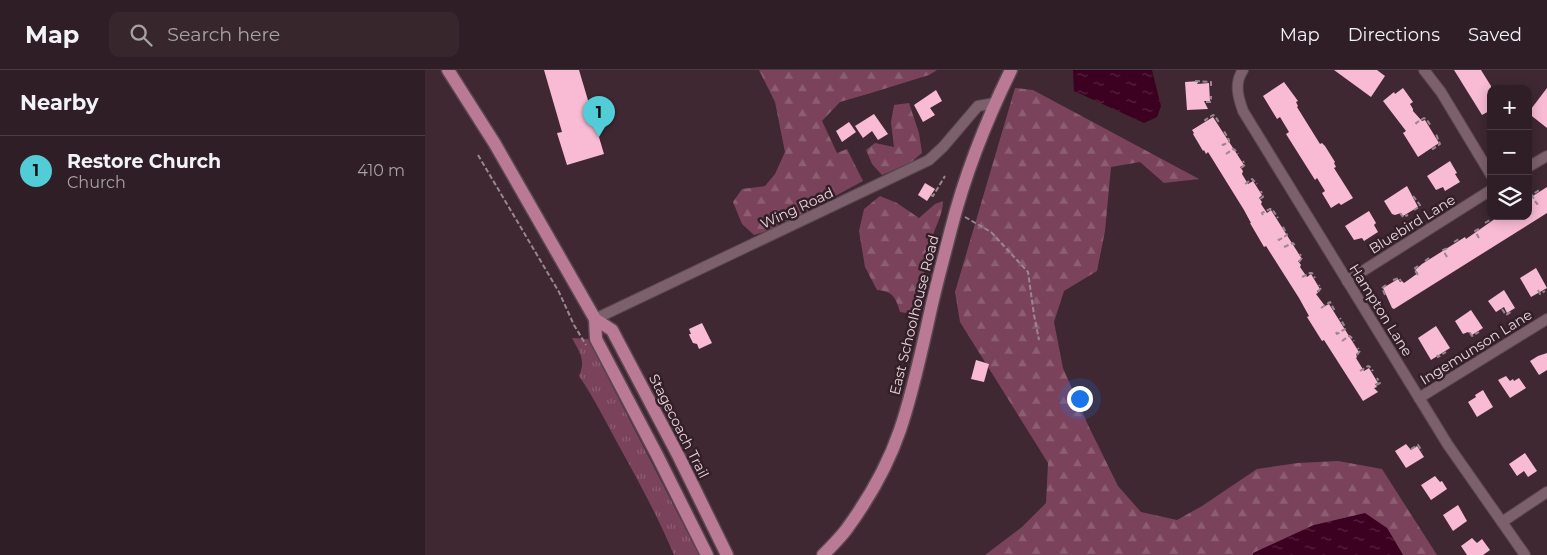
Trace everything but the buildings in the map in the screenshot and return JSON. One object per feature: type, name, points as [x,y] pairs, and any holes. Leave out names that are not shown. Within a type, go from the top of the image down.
[{"type":"main road","name":"Stagecoach Trail","points":[[448,70],[495,144],[595,319],[596,339],[707,555]]},
{"type":"main road","name":"East Schoolhouse Road","points":[[823,555],[845,531],[864,502],[900,432],[920,363],[930,312],[956,213],[980,141],[1011,70]]},
{"type":"main road","name":"Stagecoach Trail","points":[[595,319],[612,330],[670,440],[727,555]]},
{"type":"street","name":"Hampton Lane","points":[[1243,70],[1239,76],[1237,94],[1243,111],[1419,398],[1525,555]]},
{"type":"street","points":[[1424,70],[1441,92],[1487,168]]},
{"type":"street","name":"Wing Road","points":[[595,319],[929,160],[943,147],[978,106],[995,103]]},
{"type":"street","points":[[1532,165],[1547,156]]},
{"type":"street","name":"Bluebird Lane","points":[[1347,281],[1487,193]]},
{"type":"street","name":"Ingemunson Lane","points":[[1419,398],[1547,319]]},
{"type":"street","points":[[1503,522],[1547,492]]},
{"type":"path","points":[[1195,81],[1211,82],[1211,88]]},
{"type":"path","points":[[1206,102],[1211,102],[1211,96]]},
{"type":"path","points":[[1206,121],[1213,115],[1220,124]]},
{"type":"path","points":[[1417,124],[1416,122],[1424,118],[1431,126]]},
{"type":"path","points":[[1222,144],[1223,146],[1229,142],[1224,131]]},
{"type":"path","points":[[1432,148],[1441,144],[1436,134]]},
{"type":"path","points":[[1226,154],[1233,149],[1238,154]]},
{"type":"path","points":[[479,155],[559,292],[582,338]]},
{"type":"path","points":[[1241,168],[1245,165],[1243,161]]},
{"type":"path","points":[[931,195],[933,196],[945,176]]},
{"type":"path","points":[[1245,184],[1252,179],[1257,184]]},
{"type":"path","points":[[1538,203],[1532,196],[1541,189]]},
{"type":"path","points":[[1260,199],[1263,197],[1261,191]]},
{"type":"path","points":[[1413,196],[1420,205],[1414,210]]},
{"type":"path","points":[[1263,215],[1272,209],[1278,218]]},
{"type":"path","points":[[956,213],[991,232],[1028,272],[1039,340]]},
{"type":"path","points":[[1400,213],[1403,217],[1408,215]]},
{"type":"path","points":[[1485,223],[1490,220],[1491,222]]},
{"type":"path","points":[[1278,238],[1279,240],[1287,236],[1282,225]]},
{"type":"path","points":[[1479,229],[1475,231],[1479,238]]},
{"type":"path","points":[[1454,242],[1460,240]]},
{"type":"path","points":[[1284,247],[1291,242],[1296,247]]},
{"type":"path","points":[[1447,248],[1443,250],[1447,257]]},
{"type":"path","points":[[1299,262],[1303,258],[1300,254]]},
{"type":"path","points":[[1425,261],[1429,258],[1430,260]]},
{"type":"path","points":[[1418,266],[1414,269],[1418,275]]},
{"type":"path","points":[[1302,278],[1310,273],[1315,278]]},
{"type":"path","points":[[1393,280],[1399,278],[1401,281]]},
{"type":"path","points":[[1318,292],[1321,288],[1319,284]]},
{"type":"path","points":[[1386,285],[1382,290],[1387,297]]},
{"type":"path","points":[[1538,290],[1540,294],[1545,291]]},
{"type":"path","points":[[1321,308],[1330,302],[1335,311]]},
{"type":"path","points":[[1502,309],[1506,315],[1512,311]]},
{"type":"path","points":[[1336,332],[1337,334],[1345,327],[1340,318]]},
{"type":"path","points":[[1470,333],[1472,336],[1479,332]]},
{"type":"path","points":[[1342,341],[1349,336],[1354,340]]},
{"type":"path","points":[[1357,355],[1360,351],[1358,348]]},
{"type":"path","points":[[1437,355],[1438,357],[1446,352]]},
{"type":"path","points":[[1361,371],[1368,366],[1373,371]]},
{"type":"path","points":[[1376,385],[1380,383],[1377,378]]},
{"type":"path","points":[[1411,449],[1418,445],[1422,451]]},
{"type":"green space","points":[[759,70],[937,70],[929,75],[840,102],[822,121],[837,153],[847,149],[863,181],[774,229],[754,235],[742,224],[733,202],[742,189],[765,186],[775,174],[785,152],[775,102]]},
{"type":"green space","points":[[1015,88],[1033,90],[1199,179],[1164,183],[1140,162],[1111,167],[1105,231],[1097,271],[1064,291],[1054,322],[1063,368],[1088,425],[1118,486],[1141,512],[1177,520],[1202,506],[1257,469],[1298,463],[1338,461],[1382,469],[1437,555],[1403,555],[1387,528],[1314,525],[1253,555],[985,555],[1022,527],[1046,503],[1048,463],[960,322],[955,292]]},
{"type":"green space","points":[[909,103],[919,133],[922,153],[910,163],[882,175],[872,164],[866,150],[875,143],[894,147],[891,122],[894,105]]},
{"type":"green space","points":[[880,196],[897,203],[919,218],[935,204],[943,201],[941,214],[927,259],[919,315],[900,312],[893,296],[887,292],[877,290],[865,267],[859,231],[864,209]]},
{"type":"green space","points":[[572,338],[588,339],[699,555],[674,555],[641,486],[600,410],[579,376],[582,361],[580,352]]},
{"type":"water","points":[[1073,70],[1152,70],[1161,106],[1157,117],[1144,123],[1074,91]]},
{"type":"water","points":[[1365,513],[1387,528],[1403,555],[1253,555],[1253,553],[1314,525]]},
{"type":"place","name":"Restore Church","points":[[599,137]]}]
